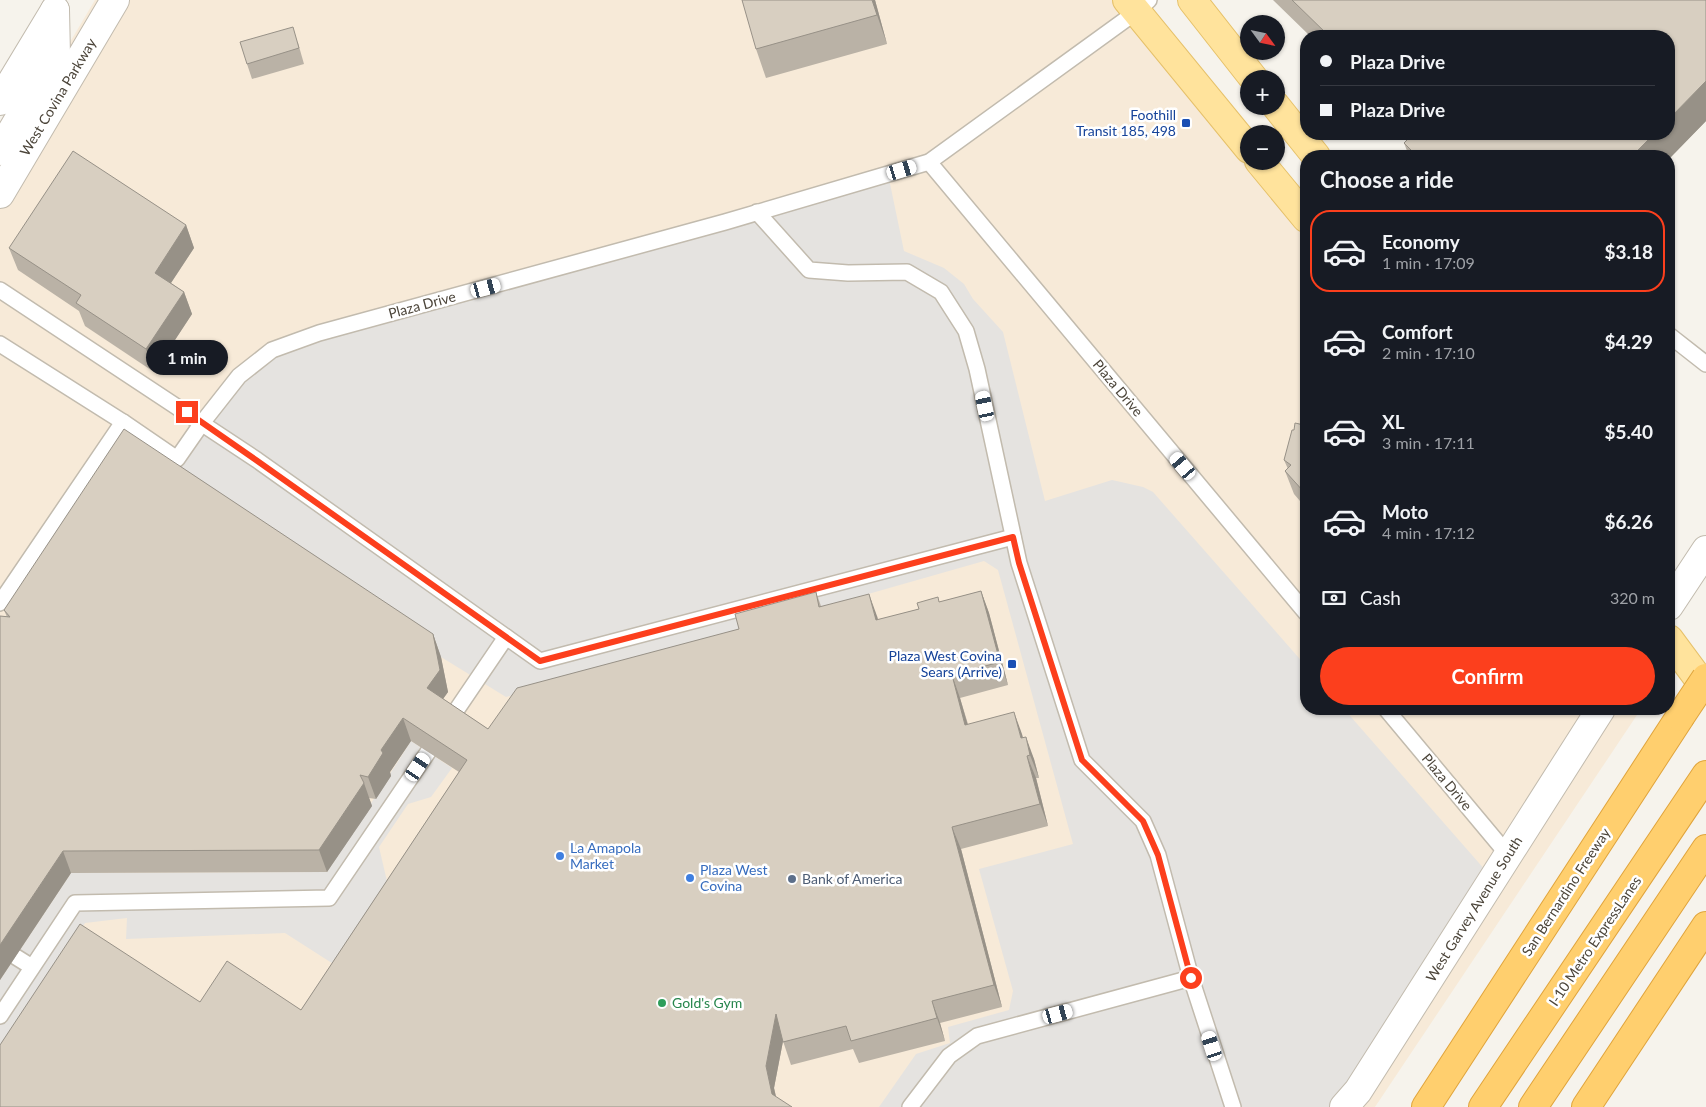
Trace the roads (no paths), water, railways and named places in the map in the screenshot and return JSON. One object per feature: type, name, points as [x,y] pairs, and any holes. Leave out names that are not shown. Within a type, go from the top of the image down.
[{"type":"highway","name":"San Bernardino Freeway","points":[[1426,1107],[1706,678]]},
{"type":"highway","name":"I-10 Metro ExpressLanes","points":[[1484,1107],[1706,775]]},
{"type":"highway","points":[[1532,1107],[1706,849]]},
{"type":"highway","points":[[1586,1107],[1706,926]]},
{"type":"main road","points":[[1192,0],[1247,70]]},
{"type":"main road","points":[[1137,4],[1240,137]]},
{"type":"main road","points":[[1283,115],[1300,136]]},
{"type":"main road","points":[[1303,140],[1311,150]]},
{"type":"main road","points":[[1266,170],[1300,211]]},
{"type":"main road","points":[[1675,647],[1706,689]]},
{"type":"street","name":"West Covina Parkway","points":[[0,194],[115,0]]},
{"type":"street","points":[[0,101],[58,5]]},
{"type":"street","points":[[0,151],[56,56],[58,5]]},
{"type":"street","points":[[1675,597],[1706,550]]},
{"type":"street","name":"West Garvey Avenue South","points":[[1344,1107],[1358,1091],[1597,715]]},
{"type":"lane","name":"Plaza Drive","points":[[123,422],[177,459],[202,423],[240,376],[272,350],[328,331],[513,281],[929,162],[1137,4]]},
{"type":"lane","name":"Plaza Drive","points":[[929,162],[1300,606]]},
{"type":"lane","points":[[757,212],[809,270],[848,273],[907,272],[941,292],[966,330],[978,369],[1019,563],[1082,760],[1143,821],[1158,855],[1191,978],[1233,1107]]},
{"type":"lane","points":[[0,290],[202,423],[540,661],[1013,537]]},
{"type":"lane","points":[[1675,340],[1706,364]]},
{"type":"lane","points":[[0,344],[123,422],[0,604]]},
{"type":"lane","points":[[0,1016],[75,903],[329,898],[506,637]]},
{"type":"lane","name":"Plaza Drive","points":[[1391,715],[1508,855]]},
{"type":"lane","points":[[16,956],[32,967]]},
{"type":"lane","points":[[910,1107],[949,1056],[977,1036],[1191,978]]},
{"type":"place","name":"Foothill Transit 185, 498","points":[[1186,123]]},
{"type":"place","name":"Plaza West Covina Sears (Arrive)","points":[[1012,664]]},
{"type":"place","name":"La Amapola Market","points":[[560,856]]},
{"type":"place","name":"Plaza West Covina","points":[[690,878]]},
{"type":"place","name":"Bank of America","points":[[792,879]]},
{"type":"place","name":"Gold's Gym","points":[[662,1003]]}]
